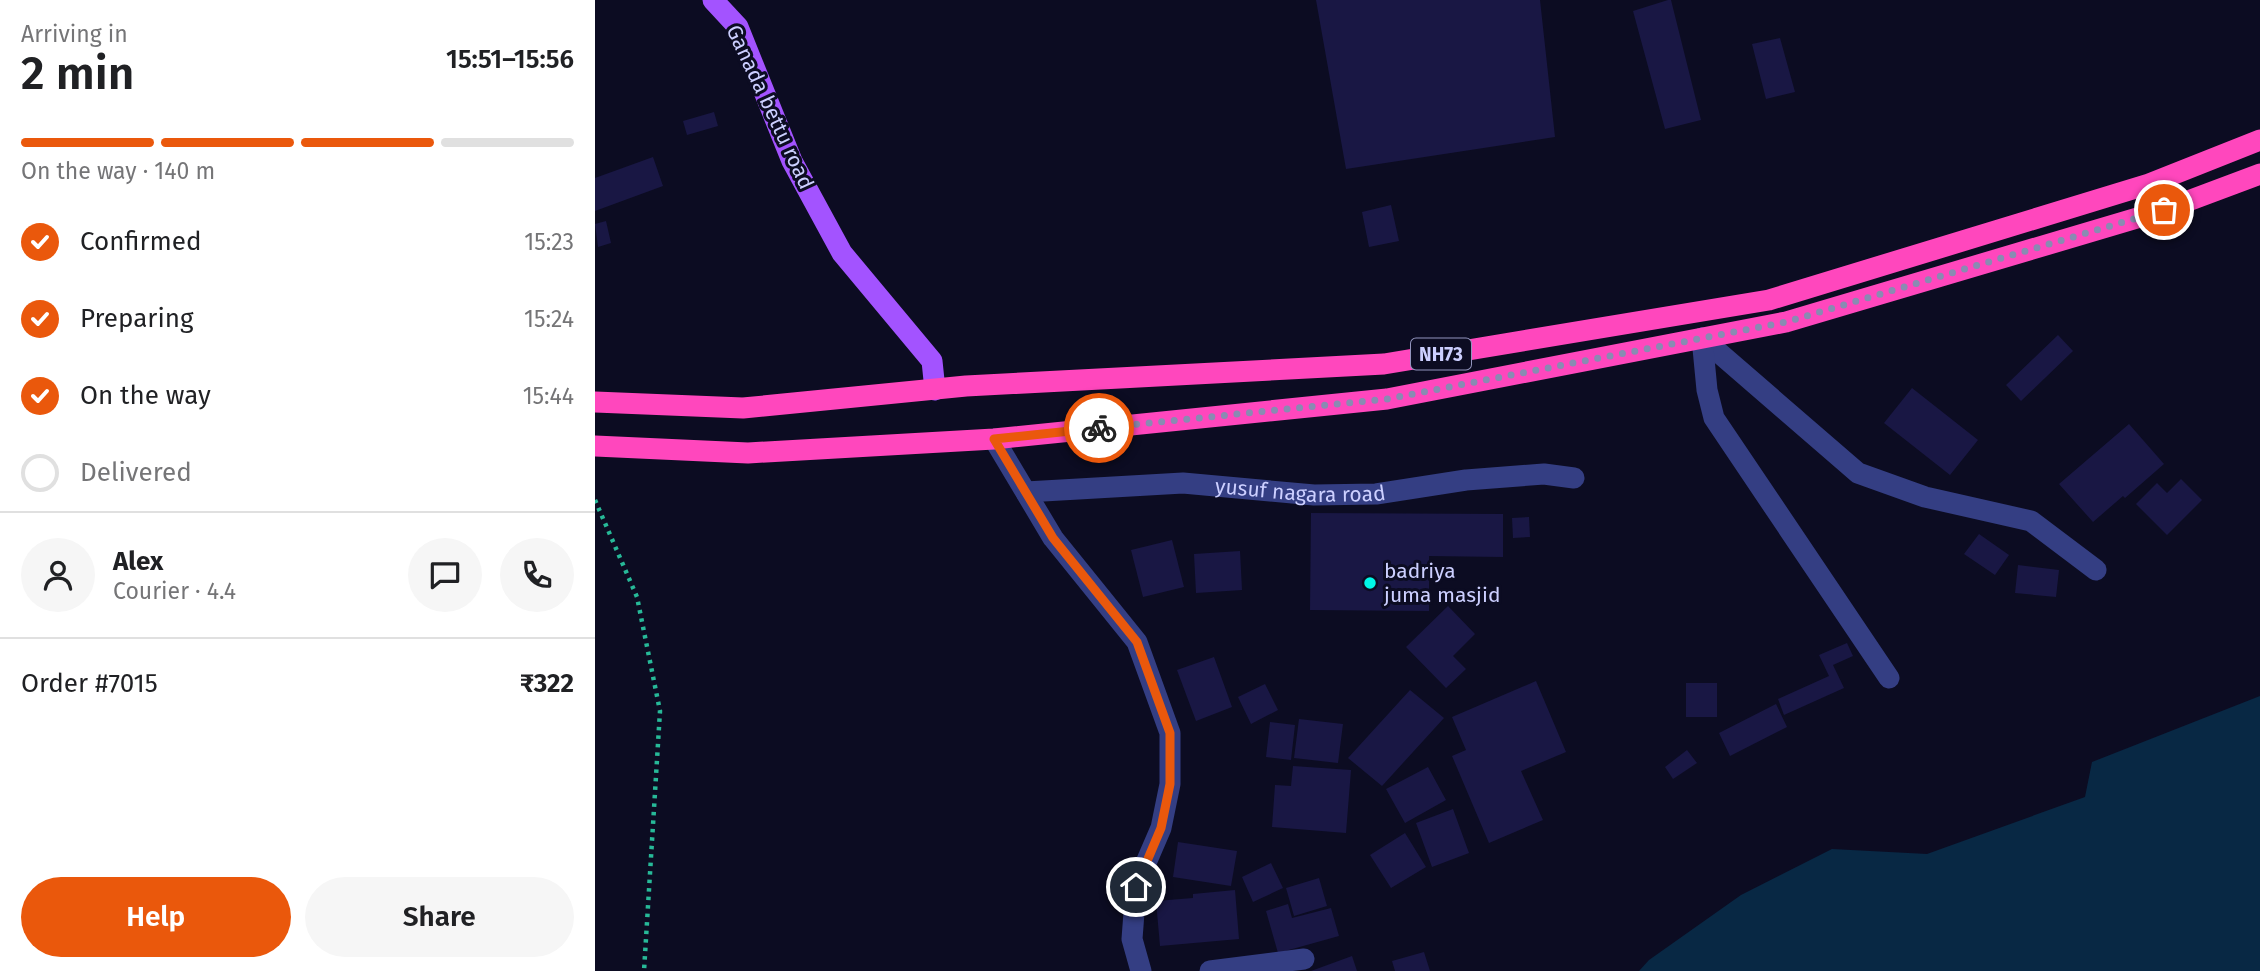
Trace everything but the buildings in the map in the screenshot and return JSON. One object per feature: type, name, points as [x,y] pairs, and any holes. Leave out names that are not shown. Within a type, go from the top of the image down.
[{"type":"highway","name":"NH73","points":[[595,402],[743,408],[980,386],[1384,364],[1769,300],[2149,184],[2260,140]]},
{"type":"highway","name":"NH73","points":[[595,446],[748,453],[994,439],[1387,399],[1786,322],[2164,210],[2260,174]]},
{"type":"main road","name":"Ganada bettu road","points":[[713,0],[738,27],[792,161],[842,253],[932,360],[935,390]]},
{"type":"street","points":[[1702,338],[1858,473],[1925,497],[2031,521],[2096,570]]},
{"type":"street","points":[[1702,338],[1707,390],[1714,418],[1889,678]]},
{"type":"street","points":[[994,439],[1053,538],[1137,642],[1170,733],[1170,784],[1161,828],[1136,887],[1132,939],[1141,971]]},
{"type":"street","name":"yusuf nagara road","points":[[1026,492],[1184,482],[1314,495],[1377,494],[1466,480],[1544,474],[1574,478]]},
{"type":"street","points":[[1210,971],[1304,959]]},
{"type":"path","points":[[595,500],[636,597],[660,711],[644,971]]},
{"type":"water","points":[[2260,696],[2260,971],[1639,971],[1649,960],[1741,895],[1832,849],[1927,854],[2085,797],[2092,762]]},
{"type":"way so far","points":[[1099,428],[1387,399],[1786,322],[2164,210]]},
{"type":"place","name":"badriya juma masjid","points":[[1370,583]]},
{"type":"route","points":[[1099,428],[994,439],[1053,538],[1137,642],[1170,733],[1170,784],[1161,828],[1136,887]]}]
